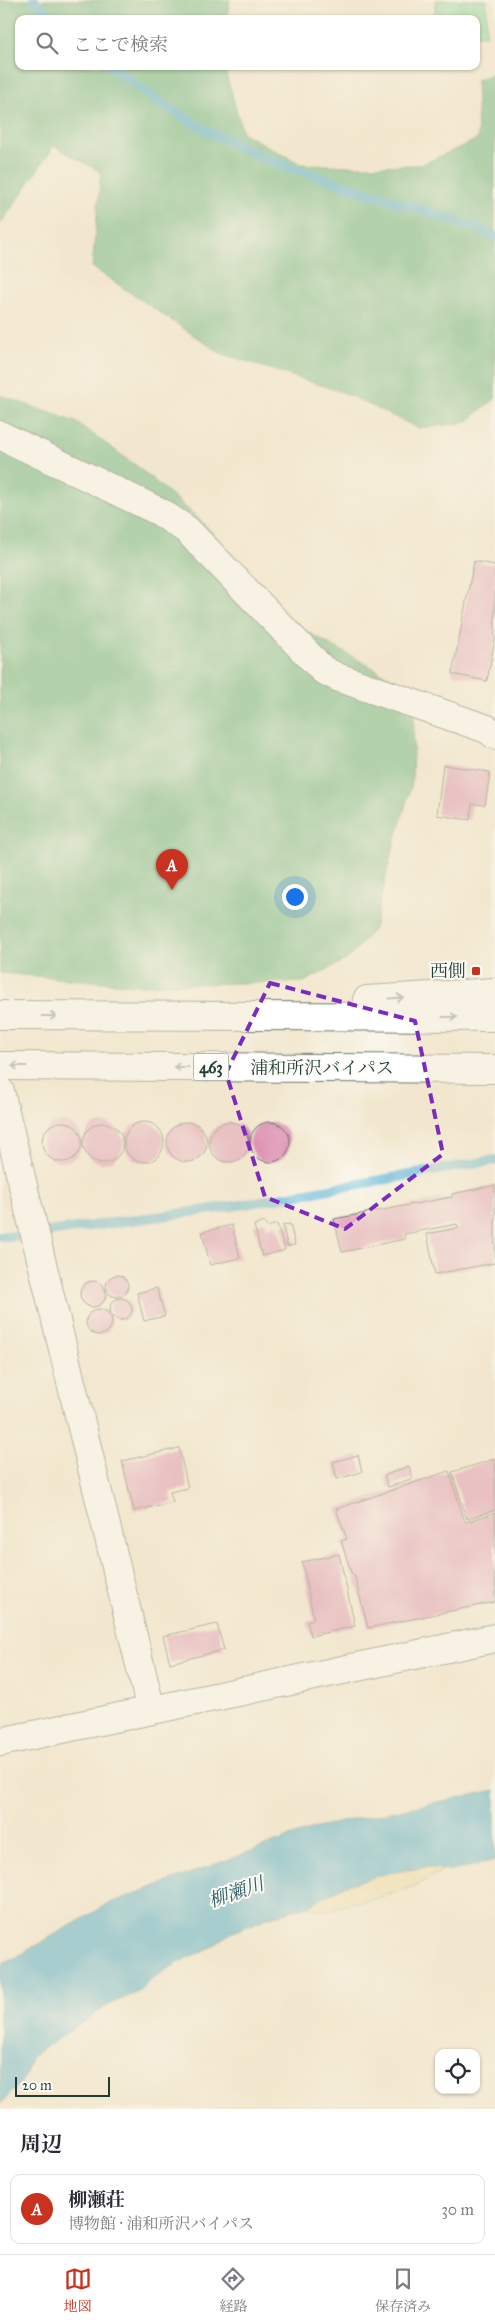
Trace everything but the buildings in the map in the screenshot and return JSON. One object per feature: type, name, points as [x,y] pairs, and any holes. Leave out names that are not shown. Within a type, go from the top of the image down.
[{"type":"main road","points":[[0,435],[160,512],[187,530],[323,670],[336,677],[488,729],[495,736]]},
{"type":"main road","points":[[191,1017],[330,1002],[495,992]]},
{"type":"main road","points":[[0,1015],[495,1017]]},
{"type":"main road","name":"浦和所沢バイパス","points":[[0,1066],[495,1069]]},
{"type":"main road","points":[[423,1069],[495,1077]]},
{"type":"main road","points":[[0,1091],[151,1710]]},
{"type":"main road","points":[[0,1742],[495,1638]]},
{"type":"highlighted area","points":[[270,983],[415,1021],[443,1154],[345,1229],[265,1197],[226,1073]]},
{"type":"green space","points":[[0,0],[230,0],[227,15],[15,15],[15,70],[225,70],[243,133],[301,164],[357,166],[421,165],[478,139],[476,80],[495,74],[495,399],[465,423],[418,428],[342,392],[220,353],[92,267],[101,172],[54,146],[0,225]]},
{"type":"green space","points":[[435,0],[487,0],[486,35],[480,35],[480,15],[435,15]]},
{"type":"green space","points":[[0,395],[76,422],[137,466],[201,520],[293,624],[415,691],[412,783],[390,859],[374,929],[349,958],[304,982],[133,985],[0,973]]},
{"type":"sand","points":[[427,1867],[444,1869],[428,1879],[403,1890],[348,1904],[331,1911],[308,1906],[346,1885],[388,1873]]},
{"type":"water","name":"柳瀬川","points":[[495,1790],[495,1860],[453,1871],[427,1867],[388,1873],[346,1885],[308,1906],[267,1918],[231,1933],[212,1947],[185,1959],[149,1980],[139,1992],[110,2004],[32,2056],[25,2078],[0,2105],[0,1966],[110,1903],[300,1833],[332,1824]]},
{"type":"waterway","points":[[34,0],[50,15]]},
{"type":"waterway","points":[[115,70],[153,98],[205,130],[270,161],[477,228],[495,237]]},
{"type":"waterway","points":[[0,1236],[19,1236],[234,1206],[495,1160]]},
{"type":"place","name":"柳瀬荘","points":[[172,890]]},
{"type":"place","name":"西側","points":[[476,971]]}]
